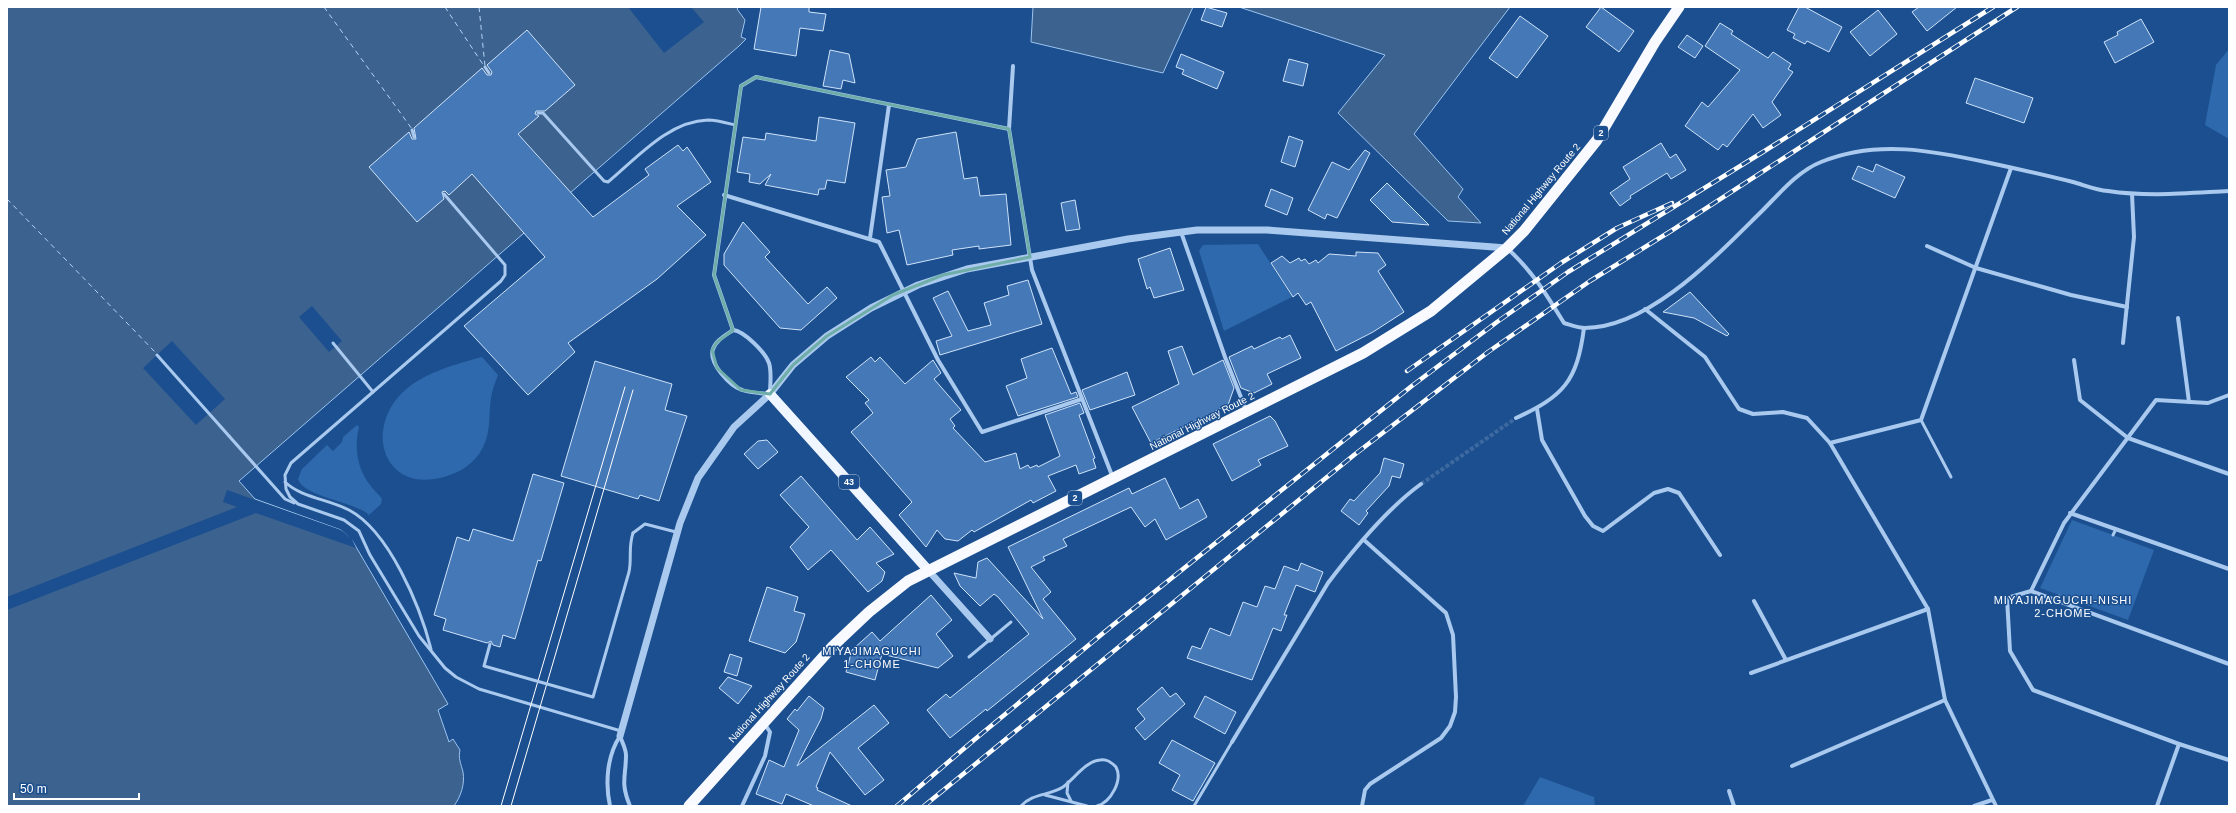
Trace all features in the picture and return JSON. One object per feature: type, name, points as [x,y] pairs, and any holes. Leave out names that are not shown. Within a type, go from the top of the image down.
[{"type":"highway","name":"National Highway Route 2","points":[[689,806],[816,663],[851,629],[908,581],[1363,353],[1416,322],[1507,248],[1556,193],[1597,140],[1655,42],[1678,7]]},
{"type":"main road","name":"43","points":[[770,394],[928,570]]},
{"type":"street","points":[[1014,66],[1009,129],[1032,270],[1113,479]]},
{"type":"street","points":[[733,330],[714,275],[724,195],[741,86],[756,77],[1009,129]]},
{"type":"street","points":[[870,238],[889,104]]},
{"type":"street","points":[[610,806],[608,773],[614,746],[621,734],[677,533],[693,489],[711,458],[742,419],[770,394],[793,365],[827,336],[871,308],[903,291],[943,275],[1128,239],[1181,232],[1232,229],[1267,230],[1507,248],[1526,265],[1544,288],[1564,323],[1584,328],[1614,323],[1645,310],[1671,294],[1698,274],[1789,184],[1819,163],[1851,152],[1902,148],[1949,154],[2106,191],[2132,194],[2229,191]]},
{"type":"street","points":[[1830,443],[1921,420],[2011,168]]},
{"type":"street","points":[[2123,343],[2134,237],[2132,194]]},
{"type":"street","points":[[724,195],[870,238],[879,242],[938,360],[982,432],[1082,399]]},
{"type":"street","points":[[1181,232],[1225,357],[1247,412]]},
{"type":"street","points":[[1927,246],[1976,268],[2071,295],[2127,307]]},
{"type":"street","points":[[1645,310],[1704,357],[1738,409],[1753,414],[1783,412],[1807,418],[1830,443],[1928,609],[1945,700],[1996,806]]},
{"type":"street","points":[[2178,318],[2189,402]]},
{"type":"street","points":[[1516,418],[1537,409],[1558,394],[1573,375],[1580,354],[1584,328]]},
{"type":"street","points":[[733,330],[744,333],[766,358],[770,369],[770,394]]},
{"type":"street","points":[[733,330],[717,342],[712,350],[713,359],[717,368],[740,390],[770,394]]},
{"type":"street","points":[[2074,360],[2080,400],[2128,438],[2229,474]]},
{"type":"street","points":[[2032,591],[2070,513],[2156,400],[2208,403],[2229,395]]},
{"type":"street","points":[[1537,409],[1542,440],[1585,516],[1593,526],[1603,531],[1654,493],[1668,489],[1680,493],[1720,555]]},
{"type":"street","points":[[1232,742],[1328,583],[1364,540],[1398,503],[1421,484]]},
{"type":"street","points":[[2070,513],[2229,569]]},
{"type":"street","points":[[1362,806],[1365,790],[1370,784],[1441,738],[1453,719],[1456,697],[1453,635],[1446,613],[1364,540]]},
{"type":"street","points":[[928,570],[990,639]]},
{"type":"street","points":[[2229,664],[2058,598],[2032,591],[2008,598],[2010,651],[2033,690],[2179,744],[2229,760]]},
{"type":"street","points":[[1754,601],[1786,660]]},
{"type":"street","points":[[1751,673],[1928,609]]},
{"type":"street","points":[[1792,766],[1945,700]]},
{"type":"street","points":[[742,806],[765,756],[770,732],[763,722]]},
{"type":"street","points":[[621,734],[626,754],[623,777],[624,791],[630,806]]},
{"type":"street","points":[[2157,806],[2179,744]]},
{"type":"street","points":[[1729,791],[1734,806]]},
{"type":"street","points":[[1974,806],[1992,800]]},
{"type":"lane","points":[[485,67],[489,72]]},
{"type":"lane","points":[[538,113],[543,113],[594,171],[604,181],[608,182],[664,136],[683,126],[708,120],[735,124]]},
{"type":"lane","points":[[412,130],[414,137]]},
{"type":"lane","points":[[298,504],[290,497],[285,482],[286,468],[291,462],[501,281],[505,275],[505,265],[445,196]]},
{"type":"lane","points":[[333,343],[373,392]]},
{"type":"lane","points":[[158,355],[285,499],[344,520],[359,531],[370,555],[418,636],[431,649],[445,668],[469,684],[621,734]]},
{"type":"lane","points":[[1921,420],[1951,477]]},
{"type":"lane","points":[[285,482],[292,489],[301,493],[347,509],[363,518],[375,531],[410,589],[431,649]]},
{"type":"lane","points":[[490,644],[484,666],[593,697],[630,572],[631,565],[629,550],[633,533],[644,524],[677,533]]},
{"type":"lane","points":[[2113,535],[2116,529]]},
{"type":"lane","points":[[969,657],[1011,622]]},
{"type":"lane","points":[[1194,806],[1232,742]]},
{"type":"lane","points":[[1021,806],[1031,798],[1055,791],[1095,761],[1101,759],[1112,762],[1118,771],[1118,780],[1108,799],[1097,806]]},
{"type":"lane","points":[[1069,782],[1067,796],[1072,802]]},
{"type":"lane","points":[[1045,795],[1088,806]]},
{"type":"highlighted area","points":[[756,77],[1009,129],[1030,257],[943,275],[893,295],[827,336],[793,365],[770,394],[741,390],[717,368],[712,350],[717,342],[733,330],[714,275],[741,86]]},
{"type":"shaded area","points":[[7,7],[739,7],[737,9],[745,20],[741,37],[746,39],[739,46],[239,481],[255,499],[341,530],[352,540],[448,704],[438,710],[449,742],[453,739],[460,750],[459,753],[463,772],[462,790],[454,806],[7,806]]},
{"type":"shaded area","points":[[1033,7],[1193,7],[1163,73],[1031,42]]},
{"type":"shaded area","points":[[1239,7],[1510,7],[1414,134],[1463,189],[1458,197],[1481,223],[1448,221],[1338,113],[1385,55]]},
{"type":"shaded area","points":[[2229,49],[2229,139],[2205,125],[2216,65]]},
{"type":"shaded area","points":[[1258,244],[1292,297],[1224,331],[1199,251],[1203,245]]},
{"type":"shaded area","points":[[482,357],[498,375],[491,395],[488,433],[483,447],[476,458],[465,468],[447,476],[426,480],[409,477],[396,469],[387,457],[383,442],[384,425],[390,409],[402,393],[419,380],[440,370]]},
{"type":"shaded area","points":[[357,425],[359,427],[357,450],[359,464],[371,487],[382,499],[381,504],[369,515],[362,510],[309,490],[302,485],[298,479],[302,469],[327,445],[333,451],[342,442],[343,437]]},
{"type":"shaded area","points":[[2072,520],[2154,550],[2128,620],[2040,588]]},
{"type":"shaded area","points":[[1540,777],[1594,797],[1595,806],[1523,806]]},
{"type":"pier","points":[[628,7],[691,7],[704,22],[664,53]]},
{"type":"pier","points":[[312,306],[342,341],[329,352],[299,317]]},
{"type":"pier","points":[[172,341],[225,399],[196,425],[143,368]]},
{"type":"pier","points":[[227,490],[341,530],[352,539],[356,548],[256,513],[7,610],[7,597],[237,507],[223,502]]},
{"type":"building","points":[[761,7],[809,7],[809,12],[826,14],[823,31],[800,28],[796,56],[754,49]]},
{"type":"building","points":[[1206,7],[1227,13],[1222,27],[1201,20]]},
{"type":"building","points":[[1601,7],[1634,31],[1619,52],[1586,27]]},
{"type":"building","points":[[1799,7],[1805,7],[1842,27],[1829,52],[1807,41],[1805,44],[1793,38],[1795,34],[1787,30]]},
{"type":"building","points":[[1919,7],[1957,7],[1927,31],[1912,12]]},
{"type":"building","points":[[1878,10],[1897,34],[1870,56],[1850,32]]},
{"type":"building","points":[[1520,16],[1548,36],[1517,78],[1489,58]]},
{"type":"building","points":[[2141,19],[2154,42],[2115,63],[2104,42],[2118,35],[2117,32]]},
{"type":"building","points":[[1720,23],[1733,31],[1731,34],[1768,58],[1773,52],[1791,64],[1788,69],[1793,72],[1772,102],[1781,115],[1763,128],[1753,114],[1727,147],[1723,144],[1718,150],[1685,126],[1702,102],[1708,107],[1740,70],[1705,46]]},
{"type":"building","points":[[527,30],[575,85],[545,111],[536,111],[535,114],[539,116],[518,134],[593,217],[649,175],[645,169],[678,145],[683,151],[687,147],[711,182],[677,206],[706,235],[657,279],[568,343],[575,352],[528,395],[464,326],[545,257],[472,174],[449,195],[445,191],[442,192],[444,199],[417,222],[369,167],[409,132],[412,139],[416,139],[414,128],[482,68],[487,75],[491,75],[492,72],[487,65]]},
{"type":"building","points":[[1687,35],[1703,46],[1695,58],[1678,47]]},
{"type":"building","points":[[830,50],[849,54],[855,83],[843,80],[841,89],[823,86]]},
{"type":"building","points":[[1181,54],[1224,72],[1217,89],[1182,74],[1184,70],[1176,67]]},
{"type":"building","points":[[1289,59],[1308,64],[1303,86],[1283,81]]},
{"type":"building","points":[[1975,78],[2033,98],[2024,123],[1966,103]]},
{"type":"building","points":[[819,117],[855,123],[845,183],[827,180],[825,189],[819,189],[818,195],[765,185],[771,174],[760,184],[749,182],[750,174],[737,172],[743,137],[765,140],[766,133],[816,141]]},
{"type":"building","points":[[956,132],[964,179],[977,177],[980,196],[1006,194],[1011,245],[979,249],[979,246],[952,250],[953,255],[907,265],[899,230],[887,233],[882,197],[890,196],[886,170],[906,167],[917,139]]},
{"type":"building","points":[[1289,136],[1303,141],[1295,167],[1281,162]]},
{"type":"building","points":[[1661,143],[1670,158],[1676,154],[1686,170],[1671,179],[1667,173],[1630,196],[1631,198],[1620,206],[1610,193],[1630,179],[1623,167]]},
{"type":"building","points":[[1365,150],[1370,153],[1337,218],[1327,214],[1325,219],[1308,210],[1332,162],[1349,170]]},
{"type":"building","points":[[1876,164],[1905,177],[1895,198],[1852,179],[1858,166],[1873,172]]},
{"type":"building","points":[[1387,183],[1429,225],[1392,222],[1370,200]]},
{"type":"building","points":[[1271,189],[1293,198],[1287,215],[1265,206]]},
{"type":"building","points":[[1075,200],[1080,229],[1066,231],[1061,203]]},
{"type":"building","points":[[743,222],[770,252],[765,257],[808,304],[827,287],[837,298],[801,330],[780,328],[724,265],[724,254]]},
{"type":"building","points":[[1170,248],[1184,290],[1154,298],[1150,287],[1147,289],[1138,259]]},
{"type":"building","points":[[1356,252],[1378,253],[1386,265],[1378,271],[1404,312],[1373,332],[1336,351],[1311,302],[1306,305],[1298,293],[1293,297],[1271,263],[1282,256],[1290,263],[1299,258],[1301,261],[1305,259],[1309,264],[1316,260],[1318,263],[1329,254],[1356,256]]},
{"type":"building","points":[[1028,280],[1042,324],[940,355],[936,341],[952,336],[933,298],[948,291],[968,331],[991,325],[984,303],[1009,295],[1007,286]]},
{"type":"building","points":[[1690,292],[1729,334],[1727,336],[1694,318],[1663,312]]},
{"type":"building","points":[[1290,335],[1301,358],[1267,374],[1272,384],[1254,393],[1241,388],[1229,357],[1252,346],[1254,349],[1280,337],[1282,339]]},
{"type":"building","points":[[1182,346],[1193,375],[1223,360],[1234,388],[1228,405],[1151,443],[1132,407],[1179,384],[1168,351]]},
{"type":"building","points":[[1052,348],[1071,394],[1076,392],[1078,397],[1018,416],[1006,386],[1027,378],[1021,359]]},
{"type":"building","points":[[871,357],[875,362],[880,357],[905,384],[933,360],[941,373],[934,379],[961,410],[950,419],[955,426],[953,428],[985,462],[1016,453],[1020,469],[1028,465],[1030,468],[1037,465],[1038,467],[1060,456],[1045,415],[1080,403],[1084,413],[1079,415],[1095,458],[1093,459],[1096,468],[1079,474],[1076,465],[1048,476],[1056,491],[1033,503],[1031,500],[974,532],[972,530],[958,541],[945,539],[937,530],[926,547],[899,515],[912,502],[851,432],[873,413],[865,403],[869,400],[846,377]]},
{"type":"building","points":[[595,361],[672,384],[665,410],[687,416],[659,501],[640,495],[638,499],[561,476]]},
{"type":"building","points":[[1127,372],[1135,395],[1090,410],[1082,390]]},
{"type":"building","points":[[1270,416],[1275,421],[1288,446],[1258,460],[1261,465],[1232,481],[1213,444]]},
{"type":"building","points":[[767,440],[778,452],[758,469],[744,454],[758,441]]},
{"type":"building","points":[[1384,458],[1404,464],[1400,478],[1392,476],[1389,486],[1366,511],[1368,513],[1359,525],[1341,511],[1350,499],[1354,501],[1380,473]]},
{"type":"building","points":[[533,474],[564,483],[541,561],[538,560],[515,639],[503,635],[500,647],[493,645],[491,641],[487,643],[443,630],[446,619],[434,615],[457,537],[469,541],[473,529],[513,541]]},
{"type":"building","points":[[801,476],[857,540],[870,527],[894,554],[876,563],[885,572],[882,581],[868,592],[831,550],[808,570],[790,547],[809,527],[780,495]]},
{"type":"building","points":[[1165,478],[1180,509],[1198,499],[1207,517],[1166,540],[1155,519],[1145,527],[1131,507],[1063,539],[1067,546],[1043,557],[1045,560],[1031,567],[1051,592],[1043,599],[1076,639],[987,711],[986,709],[950,738],[927,710],[946,694],[950,698],[1029,634],[994,594],[980,606],[960,586],[954,573],[976,578],[978,562],[987,558],[1043,619],[1008,547],[1129,488],[1132,494]]},
{"type":"building","points":[[1301,563],[1323,572],[1315,592],[1296,585],[1284,615],[1287,615],[1281,631],[1273,628],[1252,680],[1187,658],[1192,646],[1201,649],[1210,628],[1230,636],[1243,602],[1257,607],[1265,586],[1275,589],[1284,566],[1298,571]]},
{"type":"building","points":[[767,587],[798,597],[794,611],[805,614],[796,642],[785,653],[749,641]]},
{"type":"building","points":[[931,595],[952,620],[936,634],[953,656],[938,668],[882,654],[875,680],[846,672],[852,650],[872,632],[880,641]]},
{"type":"building","points":[[730,654],[742,658],[737,676],[724,672]]},
{"type":"building","points":[[728,677],[752,686],[738,704],[719,688]]},
{"type":"building","points":[[1162,687],[1170,697],[1176,693],[1185,704],[1145,740],[1135,728],[1145,719],[1137,709]]},
{"type":"building","points":[[809,696],[824,708],[821,719],[797,766],[874,705],[889,723],[858,748],[884,780],[865,795],[830,752],[816,787],[818,788],[817,790],[852,806],[814,806],[786,794],[782,804],[756,794],[769,760],[784,767],[799,730],[787,719],[795,709],[797,711]]},
{"type":"building","points":[[1205,696],[1236,712],[1225,734],[1194,717]]},
{"type":"building","points":[[1172,740],[1215,763],[1193,801],[1172,790],[1180,775],[1159,763]]},
{"type":"ferry route","points":[[324,7],[412,129]]},
{"type":"ferry route","points":[[445,7],[484,66]]},
{"type":"ferry route","points":[[479,7],[485,66]]},
{"type":"ferry route","points":[[7,199],[157,354]]},
{"type":"tunnel","points":[[1421,484],[1516,418]]},
{"type":"tram line","points":[[501,806],[625,387]]},
{"type":"tram line","points":[[511,806],[633,390]]},
{"type":"railway","points":[[897,806],[1113,625],[1413,385],[1497,322],[1568,272],[1763,152],[1993,7]]},
{"type":"railway","points":[[924,806],[1354,455],[1488,352],[1590,281],[1671,231],[2017,7]]},
{"type":"railway","points":[[1407,371],[1561,263],[1617,228],[1672,203]]},
{"type":"district","name":"MIYAJIMAGUCHI-NISHI 2-CHOME","points":[[2063,606]]},
{"type":"district","name":"MIYAJIMAGUCHI 1-CHOME","points":[[872,657]]}]
